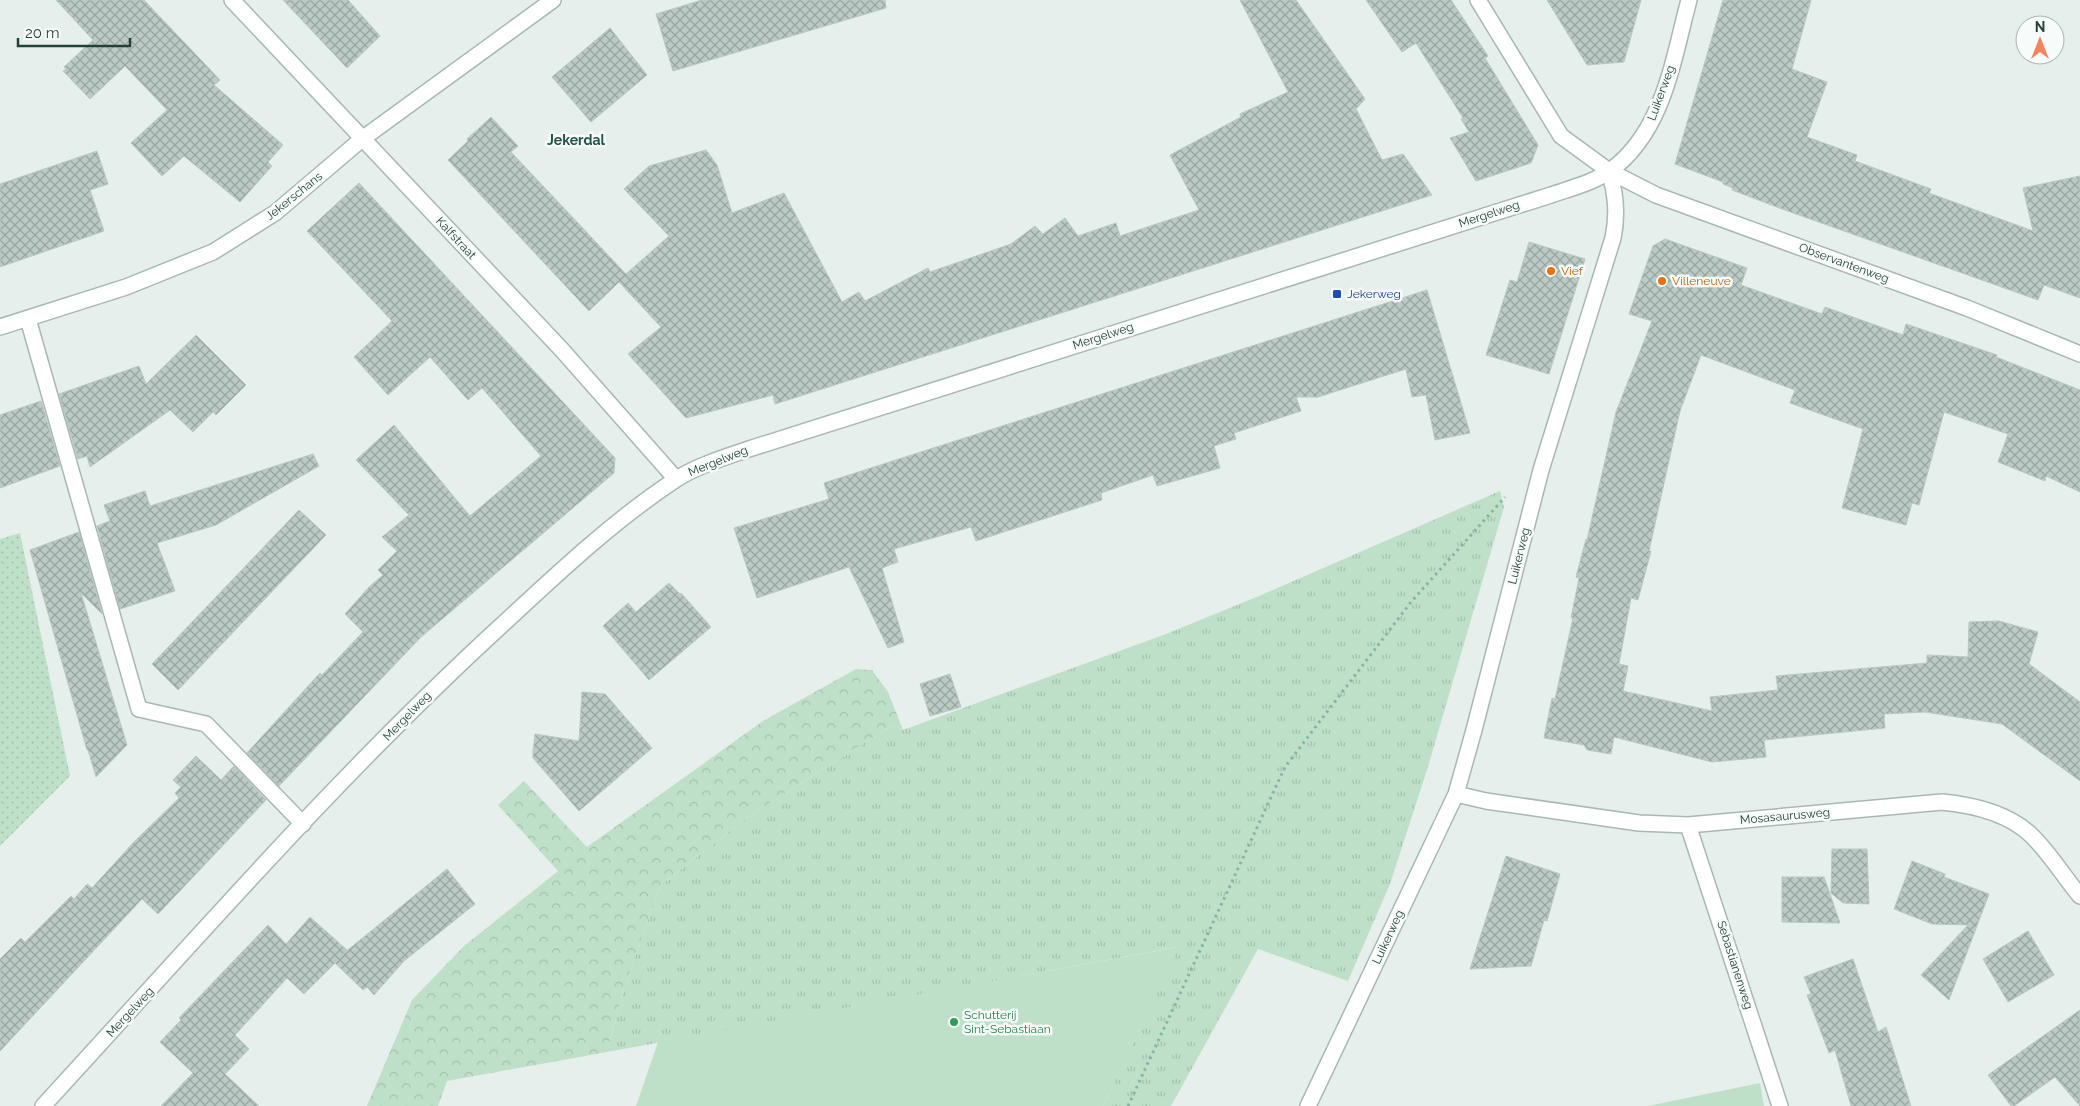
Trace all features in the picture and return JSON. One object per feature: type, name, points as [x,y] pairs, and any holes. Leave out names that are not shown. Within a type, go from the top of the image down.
[{"type":"street","name":"Kalfstraat","points":[[232,0],[562,350],[676,479]]},
{"type":"street","name":"Jekerschans","points":[[0,327],[126,288],[212,252],[275,213],[362,139],[553,0]]},
{"type":"street","points":[[1478,0],[1560,136],[1610,171]]},
{"type":"street","name":"Luikerweg","points":[[1308,1106],[1456,794],[1541,470],[1613,238],[1617,218],[1615,190],[1610,171],[1633,148],[1653,119],[1667,80],[1689,0]]},
{"type":"street","name":"Observantenweg","points":[[1610,171],[1656,194],[1967,308],[2080,354]]},
{"type":"street","name":"Mergelweg","points":[[43,1106],[303,824],[432,689],[567,565],[676,479],[719,459],[752,448],[1551,194],[1581,184],[1610,171]]},
{"type":"street","points":[[28,319],[139,709],[206,724],[303,824]]},
{"type":"street","name":"Mosasaurusweg","points":[[1456,794],[1486,801],[1639,823],[1688,825],[1942,802],[1962,804],[2003,817],[2032,836],[2080,896]]},
{"type":"street","name":"Sebastianenweg","points":[[1688,825],[1780,1106]]},
{"type":"path","points":[[1128,1106],[1285,767],[1411,602],[1517,483],[1541,470]]},
{"type":"green space","points":[[1500,491],[1504,507],[1427,770],[1390,884],[1348,981],[1258,949],[1171,1106],[1103,1106],[1178,947],[607,1052],[623,991],[660,886],[749,816],[893,725],[903,730],[1166,634],[1259,596]]},
{"type":"green space","points":[[20,533],[70,776],[0,846],[0,539]]},
{"type":"green space","points":[[856,669],[872,670],[888,692],[903,730],[893,725],[749,816],[660,886],[623,991],[607,1052],[447,1081],[438,1106],[367,1106],[412,1000],[464,946],[558,871],[498,805],[524,781],[587,847],[763,721]]},
{"type":"green space","name":"Schutterij Sint-Sebastiaan","points":[[1179,947],[1103,1106],[636,1106],[658,1042]]},
{"type":"green space","points":[[1760,1083],[1764,1106],[1648,1106]]},
{"type":"building","points":[[56,0],[144,0],[220,80],[214,85],[283,145],[268,162],[272,166],[240,202],[184,156],[162,176],[131,143],[167,110],[125,66],[90,99],[63,71],[66,69],[64,67],[93,40]]},
{"type":"building","points":[[283,0],[348,0],[380,36],[347,68]]},
{"type":"building","points":[[702,0],[885,0],[886,8],[673,71],[656,14]]},
{"type":"building","points":[[1240,0],[1296,0],[1365,99],[1356,109],[1382,160],[1403,154],[1432,195],[775,404],[773,395],[686,418],[628,354],[661,327],[619,282],[589,311],[448,160],[491,117],[518,146],[511,152],[626,274],[669,236],[624,189],[649,166],[706,150],[717,165],[732,213],[784,193],[842,302],[859,292],[865,301],[928,268],[930,272],[1011,244],[1035,226],[1043,234],[1065,218],[1078,236],[1116,223],[1120,236],[1199,210],[1170,155],[1241,117],[1240,114],[1288,92]]},
{"type":"building","points":[[1366,0],[1451,0],[1488,56],[1485,58],[1538,145],[1531,163],[1476,181],[1450,138],[1469,132],[1461,119],[1463,118],[1416,43],[1402,52]]},
{"type":"building","points":[[1547,0],[1641,0],[1624,62],[1587,65]]},
{"type":"building","points":[[1723,0],[1811,0],[1792,69],[1827,82],[1807,137],[1857,155],[1855,161],[1931,189],[1929,193],[2033,231],[2023,188],[2080,176],[2080,298],[2044,285],[2038,300],[1782,209],[1732,190],[1733,188],[1723,184],[1723,182],[1675,164]]},
{"type":"building","points":[[610,28],[647,75],[591,122],[552,77]]},
{"type":"building","points":[[97,151],[108,184],[90,190],[104,231],[0,267],[0,184]]},
{"type":"building","points":[[359,183],[615,458],[614,473],[421,637],[279,786],[247,753],[320,673],[322,675],[363,632],[345,614],[369,587],[383,575],[378,570],[397,551],[382,537],[409,515],[356,460],[394,425],[470,516],[541,456],[482,388],[468,400],[430,357],[388,395],[354,357],[392,321],[307,231]]},
{"type":"building","points":[[1665,239],[1747,268],[1741,285],[1822,314],[1825,307],[1903,335],[1906,324],[1997,355],[1996,357],[2080,390],[2080,492],[2046,476],[2045,481],[1998,462],[2008,434],[1944,412],[1919,505],[1912,503],[1906,525],[1842,508],[1863,429],[1790,403],[1795,390],[1701,355],[1680,411],[1649,551],[1651,551],[1638,600],[1631,598],[1619,664],[1628,666],[1623,691],[1712,711],[1710,697],[1778,690],[1776,676],[1927,663],[1927,655],[1968,657],[1969,622],[1999,621],[2038,632],[2029,664],[2080,702],[2080,781],[2002,724],[1925,712],[1884,714],[1885,728],[1764,740],[1766,757],[1712,762],[1614,737],[1611,754],[1587,750],[1584,745],[1544,738],[1552,698],[1555,699],[1573,618],[1571,618],[1579,578],[1576,577],[1587,540],[1616,412],[1652,321],[1629,314],[1653,246]]},
{"type":"building","points":[[1529,242],[1585,259],[1549,374],[1486,355],[1510,280],[1517,282]]},
{"type":"building","points":[[1427,290],[1470,433],[1435,440],[1426,395],[1412,397],[1406,369],[1318,397],[1296,397],[1301,411],[1234,433],[1236,439],[1214,446],[1220,468],[1157,486],[1153,475],[1101,493],[1102,500],[976,541],[971,527],[894,549],[898,562],[882,568],[904,642],[888,648],[849,567],[757,598],[734,528],[829,499],[824,483]]},
{"type":"building","points":[[196,335],[246,385],[216,415],[213,412],[193,432],[170,410],[90,467],[87,456],[78,459],[59,394],[139,366],[146,384]]},
{"type":"building","points":[[41,401],[60,466],[0,488],[0,415]]},
{"type":"building","points":[[313,454],[319,466],[216,525],[157,543],[175,591],[120,609],[97,526],[110,521],[104,505],[145,491],[150,506]]},
{"type":"building","points":[[299,510],[326,535],[178,690],[152,664]]},
{"type":"building","points":[[79,532],[102,614],[81,593],[127,745],[96,777],[30,550]]},
{"type":"building","points":[[669,583],[681,593],[711,627],[649,680],[603,626],[628,603],[636,612]]},
{"type":"building","points":[[950,674],[961,707],[930,716],[920,684]]},
{"type":"building","points":[[582,692],[605,694],[652,748],[579,811],[533,758],[533,752],[535,734],[579,741]]},
{"type":"building","points":[[196,756],[221,780],[234,766],[266,800],[158,914],[142,899],[0,1051],[0,959],[21,938],[25,942],[71,896],[74,899],[87,884],[92,888],[133,843],[179,798],[175,793],[181,787],[173,780]]},
{"type":"building","points":[[1832,849],[1867,849],[1869,904],[1843,903],[1831,893]]},
{"type":"building","points":[[1506,856],[1560,874],[1547,921],[1544,920],[1531,966],[1470,969]]},
{"type":"building","points":[[1912,861],[1945,874],[1944,877],[1989,894],[1949,1000],[1921,975],[1968,925],[1932,924],[1894,909]]},
{"type":"building","points":[[447,869],[475,904],[404,961],[374,995],[367,987],[363,990],[335,963],[304,994],[287,978],[235,1035],[249,1049],[225,1074],[259,1106],[161,1106],[193,1073],[160,1042],[181,1020],[179,1018],[268,925],[286,944],[310,917],[347,950],[343,954]]},
{"type":"building","points":[[1782,877],[1824,877],[1840,923],[1782,922]]},
{"type":"building","points":[[2028,931],[2054,975],[2008,1002],[1983,959]]},
{"type":"building","points":[[1853,959],[1878,1032],[1886,1027],[1911,1106],[1851,1106],[1835,1050],[1829,1053],[1807,995],[1811,994],[1804,977]]},
{"type":"building","points":[[2080,1010],[2080,1106],[2055,1077],[2014,1106],[2011,1106],[1988,1075]]},
{"type":"place","name":"Vief","points":[[1551,271]]},
{"type":"place","name":"Villeneuve","points":[[1662,281]]},
{"type":"place","name":"Jekerweg","points":[[1337,294]]},
{"type":"place","name":"Schutterij Sint-Sebastiaan","points":[[954,1022]]},
{"type":"district","name":"Jekerdal","points":[[576,140]]}]
